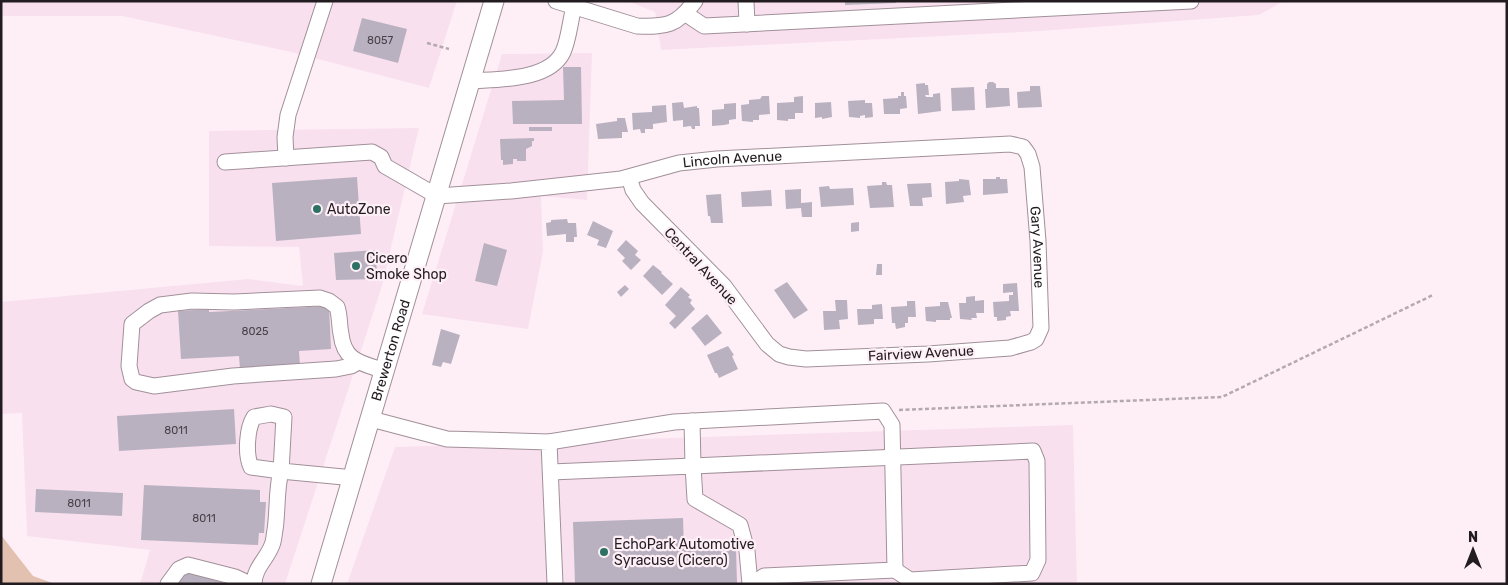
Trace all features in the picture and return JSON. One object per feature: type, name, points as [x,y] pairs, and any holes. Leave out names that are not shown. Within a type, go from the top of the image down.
[{"type":"main road","name":"Brewerton Road","points":[[321,584],[494,1]]},
{"type":"street","points":[[286,158],[288,116],[315,38],[325,1]]},
{"type":"street","points":[[556,1],[637,26],[664,26],[686,14],[695,1]]},
{"type":"street","points":[[746,1],[747,24]]},
{"type":"street","points":[[686,14],[704,26],[1191,1]]},
{"type":"street","points":[[471,81],[522,76],[548,68],[557,61],[563,51],[574,7]]},
{"type":"street","name":"Lincoln Avenue","points":[[437,196],[511,191],[629,177],[679,163],[717,159],[1010,144],[1023,147],[1028,154]]},
{"type":"street","points":[[225,162],[372,152],[381,157],[385,166],[437,196]]},
{"type":"street","name":"Gary Avenue","points":[[1028,154],[1032,166],[1038,241],[1041,328],[1035,340]]},
{"type":"street","name":"Central Avenue","points":[[629,177],[633,190],[642,203],[724,286],[767,344],[779,354],[806,359]]},
{"type":"street","points":[[358,362],[351,366],[336,369],[233,376],[154,386],[136,382],[132,379],[129,366],[132,324],[160,305],[192,301],[234,302],[320,298],[330,301],[337,307],[344,348],[348,356],[358,362],[385,370]]},
{"type":"street","name":"Fairview Avenue","points":[[806,359],[928,354],[1010,348],[1035,340]]},
{"type":"street","points":[[371,420],[447,439],[549,442],[674,422],[883,411],[892,425],[895,570]]},
{"type":"street","points":[[551,472],[693,466],[892,457],[1034,451],[1037,461],[1038,560],[1032,573],[910,580],[895,570],[764,576],[752,584],[747,551],[740,525],[695,498],[693,466],[692,421]]},
{"type":"street","points":[[549,442],[555,584]]},
{"type":"street","points":[[254,584],[254,577],[259,566],[272,545],[277,516],[278,482],[281,471],[354,478]]},
{"type":"street","points":[[168,584],[179,569],[188,565],[235,577],[250,584]]},
{"type":"path","points":[[427,43],[449,49]]},
{"type":"path","points":[[883,411],[1222,397],[1433,294]]},
{"type":"shaded area","points":[[1,1],[457,1],[429,88],[291,52],[122,16],[1,16]]},
{"type":"shaded area","points":[[627,1],[1284,1],[1259,15],[1041,31],[661,50],[655,12]]},
{"type":"shaded area","points":[[592,53],[587,200],[541,196],[543,252],[528,329],[422,314],[502,54]]},
{"type":"shaded area","points":[[419,128],[382,286],[285,584],[140,584],[150,550],[27,536],[22,413],[1,414],[1,302],[248,279],[303,286],[299,247],[209,246],[209,131]]},
{"type":"shaded area","points":[[1073,425],[1077,584],[347,584],[395,447]]},
{"type":"shaded area","points":[[1,535],[33,576],[55,584],[1,584]]},
{"type":"building","points":[[845,1],[896,1],[896,3],[845,5]]},
{"type":"building","points":[[362,18],[407,29],[398,63],[353,51]]},
{"type":"building","points":[[563,67],[581,67],[582,124],[513,124],[512,101],[564,100]]},
{"type":"building","points":[[989,82],[996,84],[996,88],[1009,88],[1010,106],[986,108],[985,89],[987,89]]},
{"type":"building","points":[[925,83],[925,85],[928,85],[929,95],[925,95],[926,97],[933,97],[933,94],[940,93],[941,111],[918,114],[916,84]]},
{"type":"building","points":[[1030,86],[1040,86],[1042,107],[1018,108],[1017,92],[1030,91]]},
{"type":"building","points":[[974,87],[975,110],[952,111],[951,88]]},
{"type":"building","points":[[901,92],[904,92],[904,96],[906,96],[907,108],[900,109],[900,114],[884,114],[883,99],[898,98],[898,96],[901,96]]},
{"type":"building","points":[[762,96],[769,96],[770,114],[759,115],[759,120],[753,120],[753,122],[742,121],[741,105],[749,104],[749,100],[760,99]]},
{"type":"building","points":[[803,96],[803,113],[795,113],[795,119],[788,119],[788,121],[777,120],[777,103],[794,102],[794,97]]},
{"type":"building","points":[[865,100],[865,103],[872,103],[873,117],[865,118],[865,115],[860,116],[860,118],[849,117],[848,101]]},
{"type":"building","points":[[683,102],[684,108],[697,106],[699,108],[700,126],[695,126],[695,129],[692,129],[691,126],[683,127],[683,120],[673,121],[672,103]]},
{"type":"building","points":[[831,102],[832,117],[815,118],[815,103]]},
{"type":"building","points":[[736,103],[736,119],[729,120],[729,124],[712,126],[712,110],[724,109],[724,104]]},
{"type":"building","points":[[666,105],[667,122],[653,124],[653,129],[645,129],[645,133],[641,133],[640,129],[633,130],[632,113],[652,112],[652,106]]},
{"type":"building","points":[[617,118],[625,118],[628,132],[622,132],[622,138],[598,139],[596,124],[617,121]]},
{"type":"building","points":[[529,127],[552,127],[552,131],[529,131]]},
{"type":"building","points":[[534,138],[532,146],[526,149],[526,161],[513,159],[513,164],[503,165],[500,139]]},
{"type":"building","name":"AutoZone","points":[[357,177],[361,234],[276,241],[272,183]]},
{"type":"building","points":[[996,177],[1007,179],[1008,193],[983,195],[983,179],[996,179]]},
{"type":"building","points":[[959,179],[969,180],[971,195],[963,196],[964,202],[946,204],[945,182],[959,181]]},
{"type":"building","points":[[882,182],[892,185],[894,207],[870,208],[867,186],[882,185]]},
{"type":"building","points":[[931,183],[932,197],[922,198],[923,206],[910,206],[907,184]]},
{"type":"building","points":[[829,186],[830,189],[853,188],[854,205],[821,207],[819,187]]},
{"type":"building","points":[[801,189],[801,203],[812,202],[812,217],[802,217],[801,208],[786,209],[785,190]]},
{"type":"building","points":[[771,190],[772,206],[742,207],[741,192]]},
{"type":"building","points":[[721,194],[723,223],[711,223],[710,216],[708,216],[706,195]]},
{"type":"building","points":[[567,219],[568,223],[576,223],[577,237],[574,237],[574,242],[566,242],[566,234],[547,236],[546,223],[551,222],[551,220]]},
{"type":"building","points":[[593,221],[613,231],[606,248],[597,245],[599,240],[587,235]]},
{"type":"building","points":[[859,222],[859,231],[851,232],[851,223]]},
{"type":"building","points":[[626,240],[638,251],[635,255],[641,260],[631,270],[622,261],[625,258],[617,250]]},
{"type":"building","points":[[484,243],[507,250],[497,286],[475,281]]},
{"type":"building","name":"Cicero Smoke Shop","points":[[376,250],[377,279],[336,280],[334,253]]},
{"type":"building","points":[[877,264],[882,264],[882,275],[876,275]]},
{"type":"building","points":[[653,265],[673,284],[662,295],[643,276]]},
{"type":"building","points":[[787,282],[808,310],[794,319],[774,290]]},
{"type":"building","points":[[1017,283],[1019,311],[1010,311],[1011,316],[1006,317],[1006,320],[997,321],[997,317],[994,317],[993,302],[1009,301],[1009,295],[1013,295],[1013,292],[1003,293],[1003,284]]},
{"type":"building","points":[[625,285],[629,289],[621,297],[617,292]]},
{"type":"building","points":[[681,287],[690,295],[688,297],[692,300],[690,303],[695,309],[675,329],[669,323],[676,316],[665,305]]},
{"type":"building","points":[[975,296],[975,301],[984,300],[984,313],[976,313],[977,318],[971,318],[972,320],[960,319],[959,303],[966,303],[966,297]]},
{"type":"building","points":[[835,300],[847,300],[848,319],[839,320],[840,329],[824,330],[823,311],[836,311]]},
{"type":"building","points":[[907,301],[915,301],[916,317],[908,317],[908,323],[905,323],[905,327],[896,329],[895,323],[892,323],[891,307],[907,306]]},
{"type":"building","points":[[940,302],[948,302],[952,318],[950,320],[936,320],[936,322],[926,321],[925,307],[940,306]]},
{"type":"building","points":[[882,304],[883,319],[874,319],[874,324],[858,325],[857,309],[872,309],[872,305]]},
{"type":"building","points":[[329,306],[331,349],[299,351],[300,366],[240,369],[239,356],[181,359],[178,311],[209,309],[209,312]]},
{"type":"building","points":[[707,314],[722,333],[705,346],[691,328]]},
{"type":"building","points":[[441,329],[460,335],[451,364],[443,362],[441,367],[432,365]]},
{"type":"building","points":[[728,346],[734,355],[732,356],[738,369],[719,378],[707,355]]},
{"type":"building","points":[[234,409],[236,444],[119,451],[117,416]]},
{"type":"building","points":[[144,485],[260,490],[260,502],[266,502],[264,533],[259,533],[258,545],[141,540]]},
{"type":"building","points":[[36,489],[123,493],[122,516],[35,512]]},
{"type":"building","points":[[683,518],[684,550],[736,548],[737,583],[575,584],[573,522]]},
{"type":"building","points":[[190,572],[223,584],[175,584],[177,579]]},
{"type":"place","name":"AutoZone","points":[[317,209]]},
{"type":"place","name":"Cicero Smoke Shop","points":[[356,266]]},
{"type":"place","name":"EchoPark Automotive Syracuse (Cicero)","points":[[604,552]]}]
